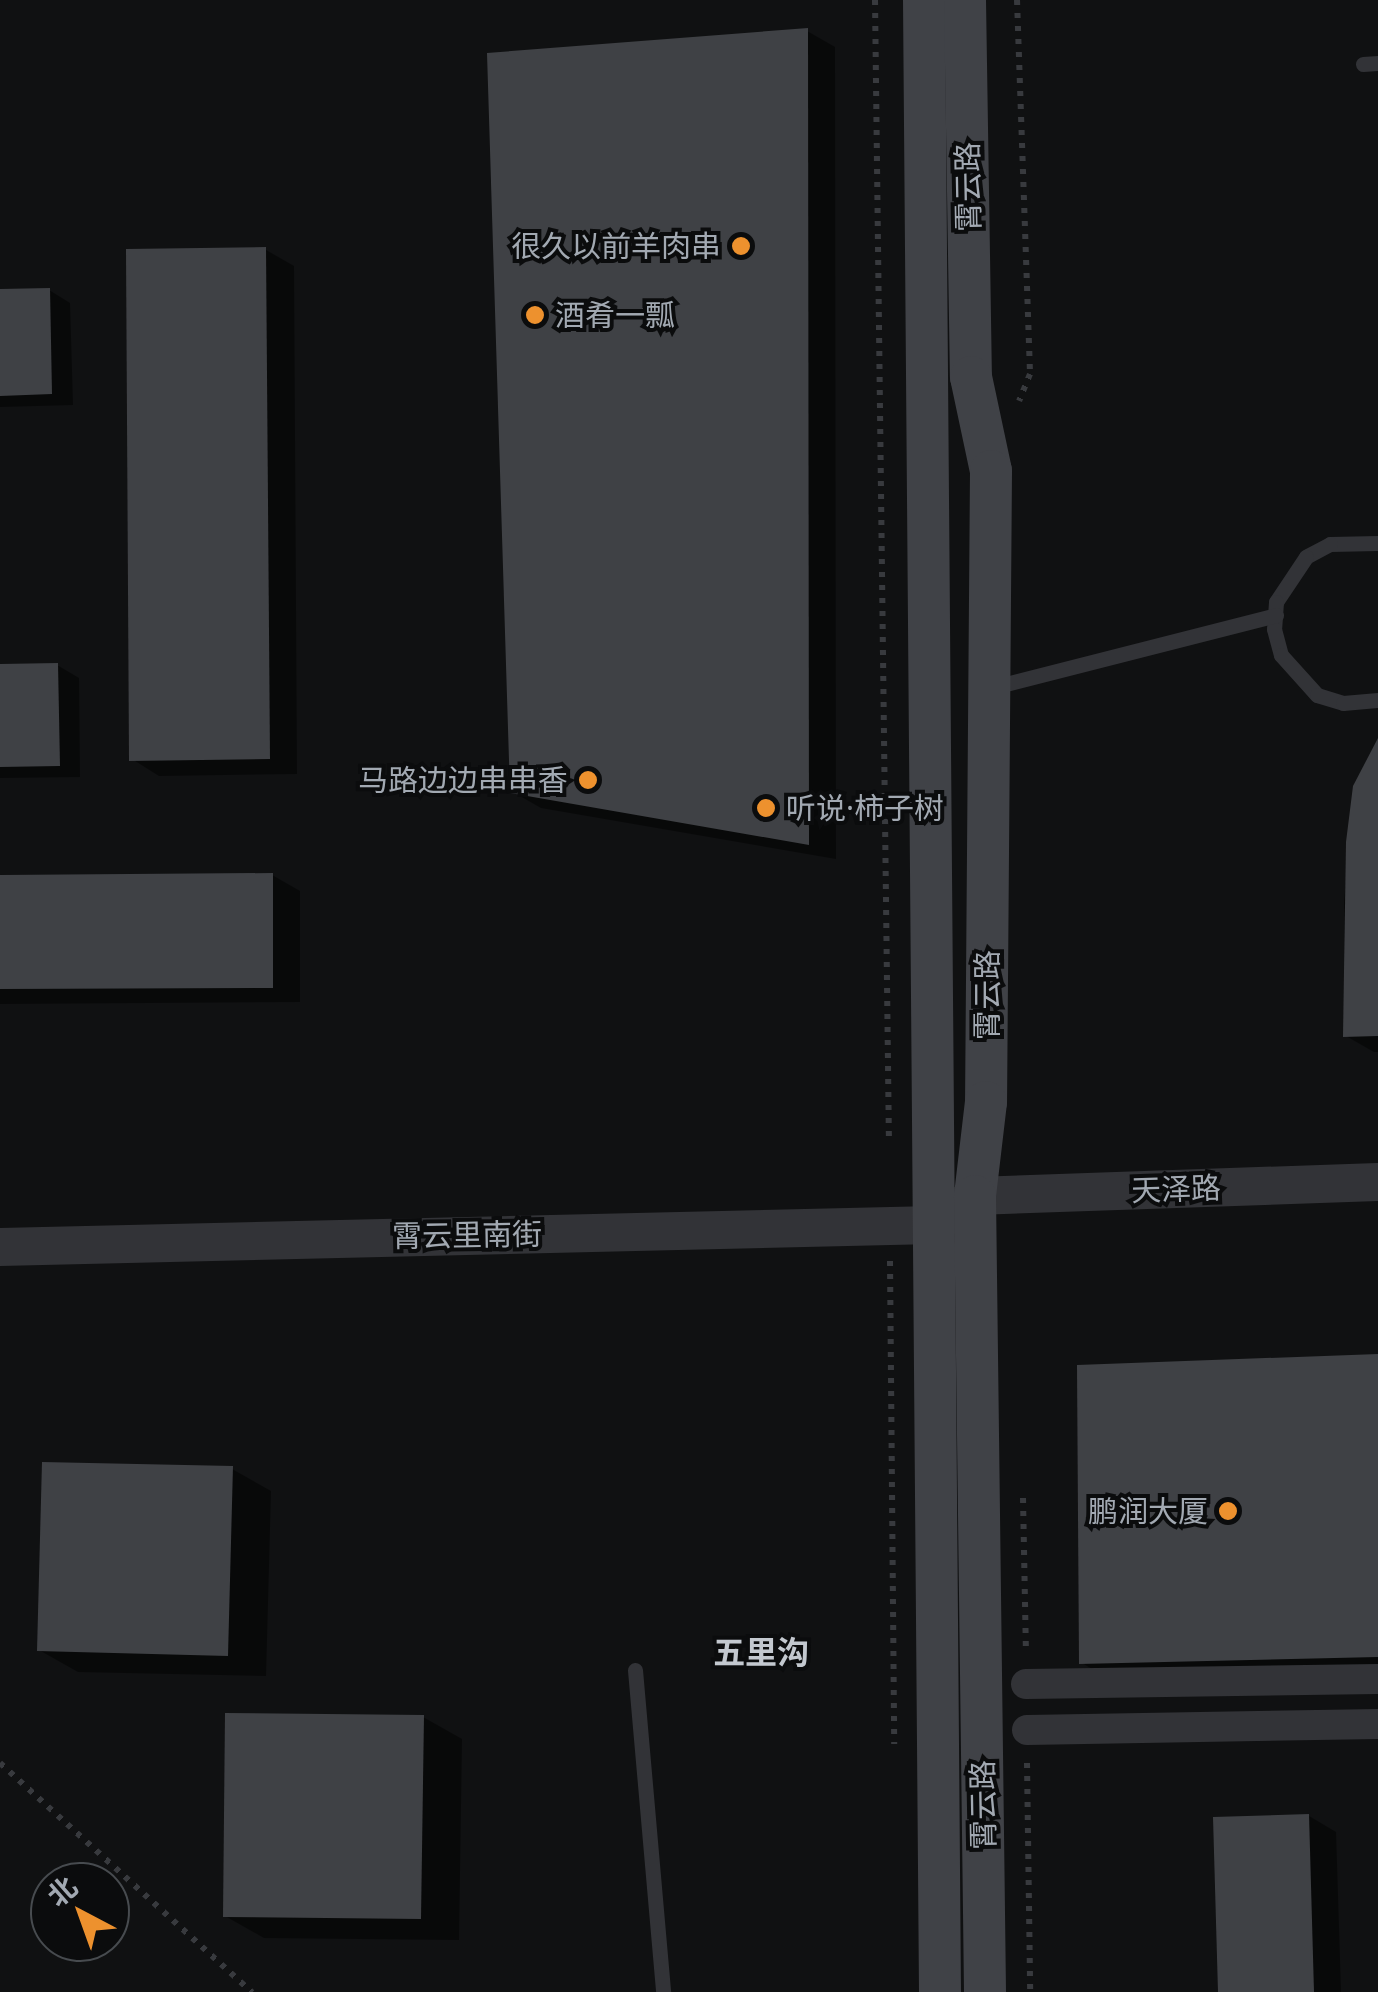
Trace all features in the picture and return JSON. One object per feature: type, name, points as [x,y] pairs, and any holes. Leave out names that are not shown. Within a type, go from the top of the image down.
[{"type":"main road","name":"霄云路","points":[[924,0],[940,1992]]},
{"type":"main road","name":"霄云路","points":[[964,0],[971,377],[991,472],[986,1102],[975,1196],[985,1992]]},
{"type":"street","name":"天泽路","points":[[975,1196],[1378,1182]]},
{"type":"street","points":[[934,1225],[975,1196]]},
{"type":"street","name":"霄云里南街","points":[[0,1247],[934,1225]]},
{"type":"street","points":[[1026,1684],[1378,1679]]},
{"type":"street","points":[[1027,1730],[1378,1724]]},
{"type":"lane","points":[[1378,543],[1330,544],[1306,558],[1287,578],[1276,614],[1281,656],[1296,678],[1342,704],[1378,700]]},
{"type":"lane","points":[[989,688],[1276,614]]},
{"type":"lane","points":[[635,1670],[663,1992]]},
{"type":"path","points":[[875,0],[889,1146]]},
{"type":"path","points":[[1017,406],[1030,374],[1018,0]]},
{"type":"path","points":[[890,1224],[887,1514],[894,1748]]},
{"type":"path","points":[[0,1764],[252,1992]]},
{"type":"building","points":[[808,28],[809,845],[510,793],[487,53]]},
{"type":"building","points":[[266,247],[270,759],[129,761],[126,249]]},
{"type":"building","points":[[50,288],[52,394],[0,396],[0,289]]},
{"type":"building","points":[[58,663],[60,766],[0,767],[0,664]]},
{"type":"building","points":[[1378,738],[1378,1036],[1343,1037],[1346,842],[1353,786]]},
{"type":"building","points":[[273,873],[273,988],[0,989],[0,875]]},
{"type":"building","name":"鹏润大厦","points":[[1378,1354],[1378,1657],[1079,1664],[1077,1365]]},
{"type":"building","points":[[42,1462],[233,1466],[228,1656],[37,1651]]},
{"type":"building","points":[[225,1713],[424,1715],[421,1919],[223,1917]]},
{"type":"building","points":[[1309,1814],[1314,1992],[1218,1992],[1213,1817]]},
{"type":"place","name":"很久以前羊肉串","points":[[741,246]]},
{"type":"place","name":"酒肴一瓢","points":[[535,315]]},
{"type":"place","name":"马路边边串串香","points":[[588,780]]},
{"type":"place","name":"听说·柿子树","points":[[766,808]]},
{"type":"place","name":"鹏润大厦","points":[[1228,1511]]},
{"type":"district","name":"五里沟","points":[[761,1652]]}]
